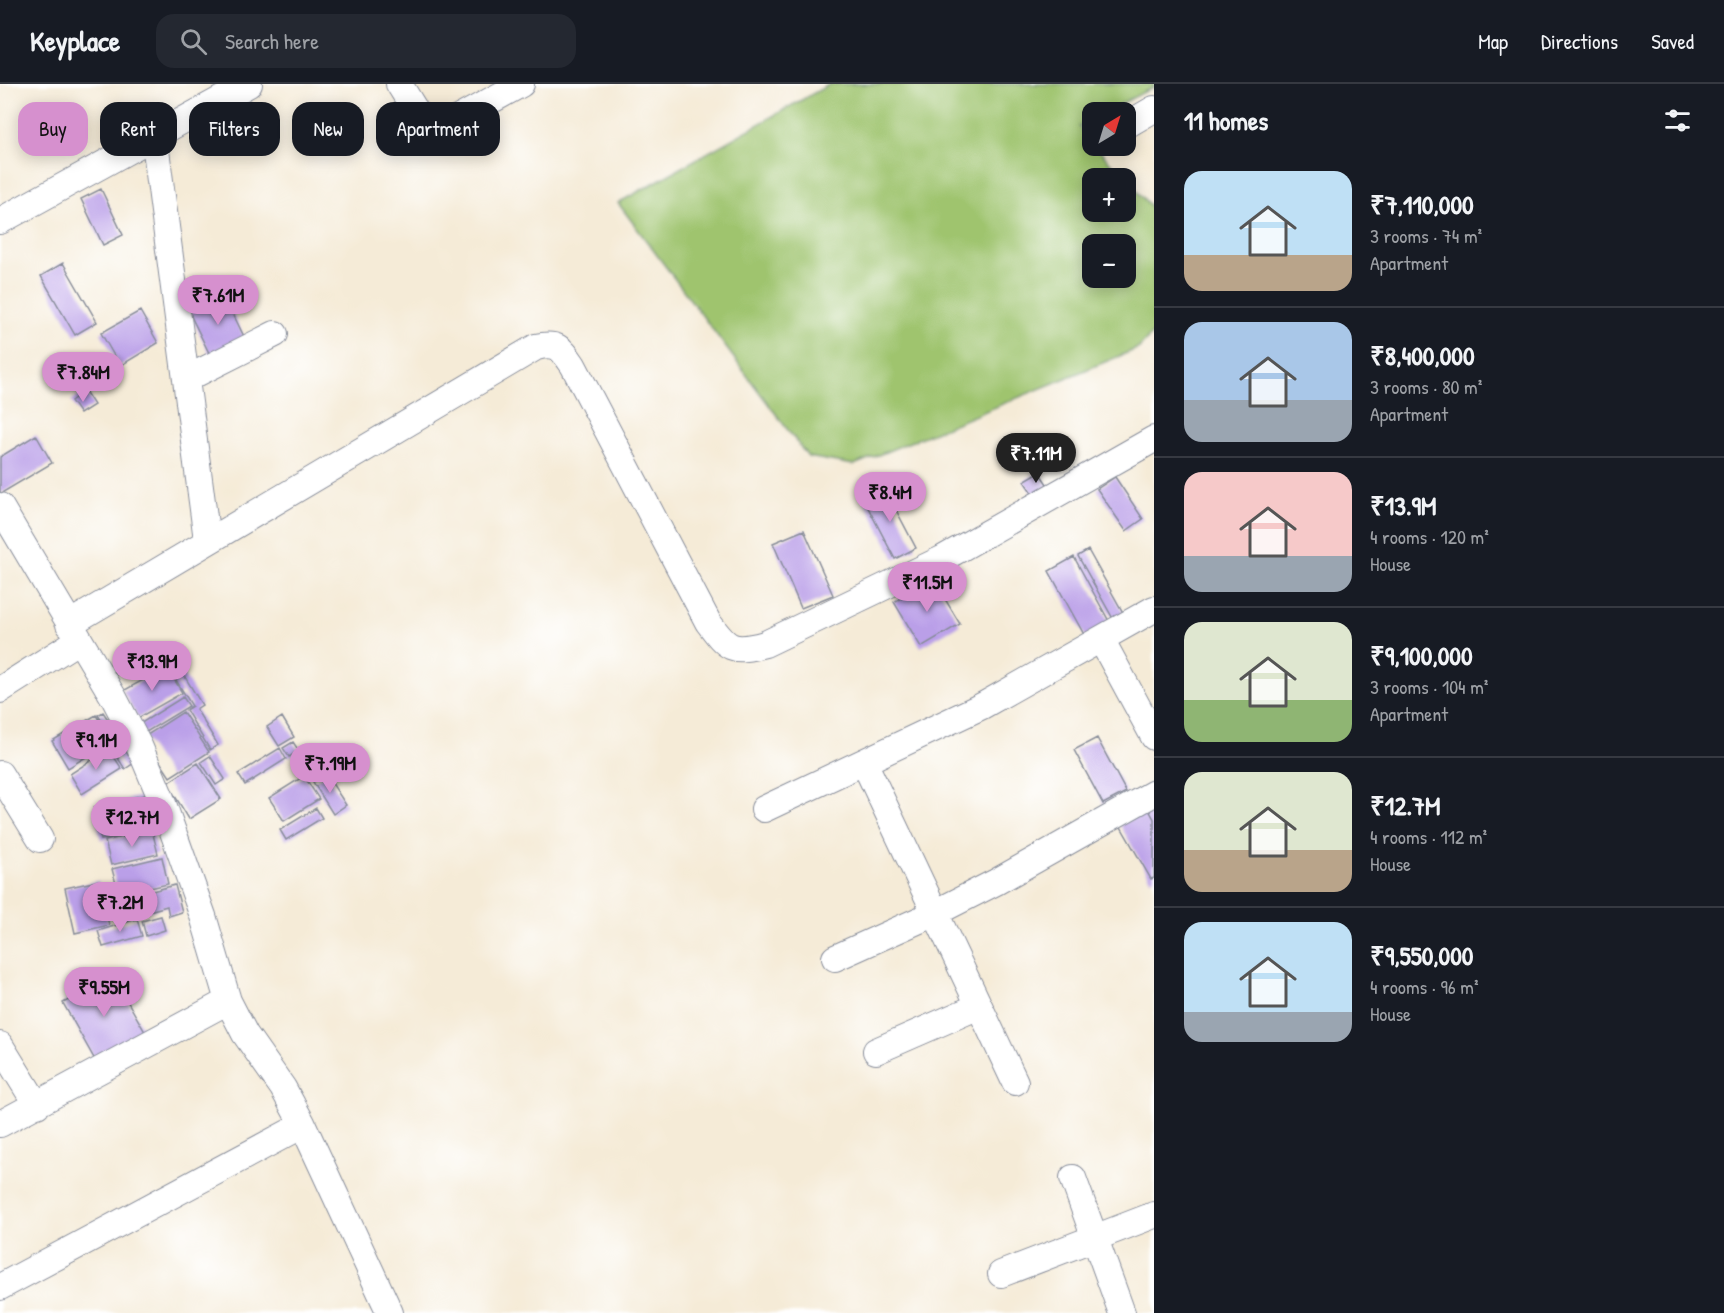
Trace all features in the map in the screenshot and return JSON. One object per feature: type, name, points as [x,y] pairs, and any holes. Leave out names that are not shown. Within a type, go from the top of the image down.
[{"type":"street","points":[[177,123],[249,84]]},
{"type":"street","points":[[399,84],[420,118],[430,127],[443,127],[521,84]]},
{"type":"street","points":[[1136,120],[1154,110]]},
{"type":"street","points":[[0,220],[116,156]]},
{"type":"street","points":[[157,156],[207,540]]},
{"type":"street","points":[[186,379],[275,333]]},
{"type":"street","points":[[0,690],[74,632],[207,540],[536,347],[550,344],[563,350],[573,365],[708,622],[720,639],[732,648],[747,649],[765,644],[942,559],[1154,439]]},
{"type":"street","points":[[0,506],[134,738],[161,798],[202,916],[228,1001],[245,1034],[283,1088],[303,1125],[390,1313]]},
{"type":"street","points":[[764,809],[982,706],[1154,609]]},
{"type":"street","points":[[1101,639],[1154,737]]},
{"type":"street","points":[[864,762],[1015,1082]]},
{"type":"street","points":[[0,774],[40,839]]},
{"type":"street","points":[[835,958],[935,913],[996,882],[1154,793]]},
{"type":"street","points":[[0,1124],[228,1001]]},
{"type":"street","points":[[876,1051],[979,1006]]},
{"type":"street","points":[[0,1045],[37,1105]]},
{"type":"street","points":[[0,1287],[303,1125]]},
{"type":"street","points":[[1073,1178],[1122,1313]]},
{"type":"street","points":[[1000,1274],[1154,1215]]},
{"type":"green space","points":[[830,84],[1154,84],[1154,87],[1125,102],[1082,102],[1082,125],[1079,127],[1082,130],[1082,156],[1104,156],[1115,168],[1082,168],[1082,222],[1136,222],[1136,191],[1154,210],[1154,332],[1139,348],[854,465],[808,457],[618,203]]},
{"type":"building","points":[[101,189],[123,235],[103,245],[81,199]]},
{"type":"building","points":[[63,263],[97,322],[75,335],[41,276]]},
{"type":"building","points":[[222,291],[248,345],[213,361],[187,308]]},
{"type":"building","points":[[140,311],[158,343],[120,366],[101,333]]},
{"type":"building","points":[[85,391],[94,405],[80,414],[71,401]]},
{"type":"building","points":[[36,435],[52,463],[0,494],[0,457]]},
{"type":"building","points":[[1039,472],[1049,487],[1034,496],[1024,481]]},
{"type":"building","points":[[1115,477],[1143,519],[1126,531],[1097,489]]},
{"type":"building","points":[[884,487],[916,548],[895,559],[863,498]]},
{"type":"building","points":[[804,530],[833,595],[801,608],[773,543]]},
{"type":"building","points":[[1088,550],[1126,618],[1116,624],[1078,556]]},
{"type":"building","points":[[1074,557],[1111,625],[1086,638],[1049,571]]},
{"type":"building","points":[[933,579],[960,624],[921,647],[894,602]]},
{"type":"building","points":[[176,662],[202,705],[196,709],[218,745],[210,750],[186,710],[192,706],[168,667]]},
{"type":"building","points":[[167,667],[182,693],[138,718],[123,691]]},
{"type":"building","points":[[183,697],[189,706],[143,734],[138,725]]},
{"type":"building","points":[[103,712],[119,736],[113,739],[98,715]]},
{"type":"building","points":[[183,712],[209,752],[170,777],[144,737]]},
{"type":"building","points":[[96,715],[112,741],[68,768],[52,741]]},
{"type":"building","points":[[282,717],[294,737],[279,746],[267,727]]},
{"type":"building","points":[[1097,738],[1126,792],[1103,804],[1074,750]]},
{"type":"building","points":[[120,740],[134,763],[125,769],[110,746]]},
{"type":"building","points":[[293,742],[299,751],[289,757],[283,748]]},
{"type":"building","points":[[280,748],[286,759],[245,785],[238,774]]},
{"type":"building","points":[[109,749],[122,769],[82,794],[70,774]]},
{"type":"building","points":[[210,756],[225,779],[216,785],[201,762]]},
{"type":"building","points":[[198,763],[221,799],[189,819],[167,783]]},
{"type":"building","points":[[326,774],[346,805],[333,814],[313,782]]},
{"type":"building","points":[[304,776],[319,799],[284,821],[269,798]]},
{"type":"building","points":[[146,795],[154,828],[101,840],[94,807]]},
{"type":"building","points":[[316,808],[322,818],[286,840],[280,830]]},
{"type":"building","points":[[1148,808],[1154,819],[1154,878],[1151,879],[1120,825]]},
{"type":"building","points":[[152,830],[158,854],[111,865],[105,841]]},
{"type":"building","points":[[162,857],[168,884],[119,895],[112,869]]},
{"type":"building","points":[[98,881],[109,925],[75,933],[65,888]]},
{"type":"building","points":[[175,885],[182,912],[169,916],[167,906],[128,917],[122,899]]},
{"type":"building","points":[[161,916],[165,930],[146,936],[142,921]]},
{"type":"building","points":[[137,919],[142,936],[103,947],[98,931]]},
{"type":"building","points":[[113,976],[145,1032],[95,1060],[63,1003]]}]
